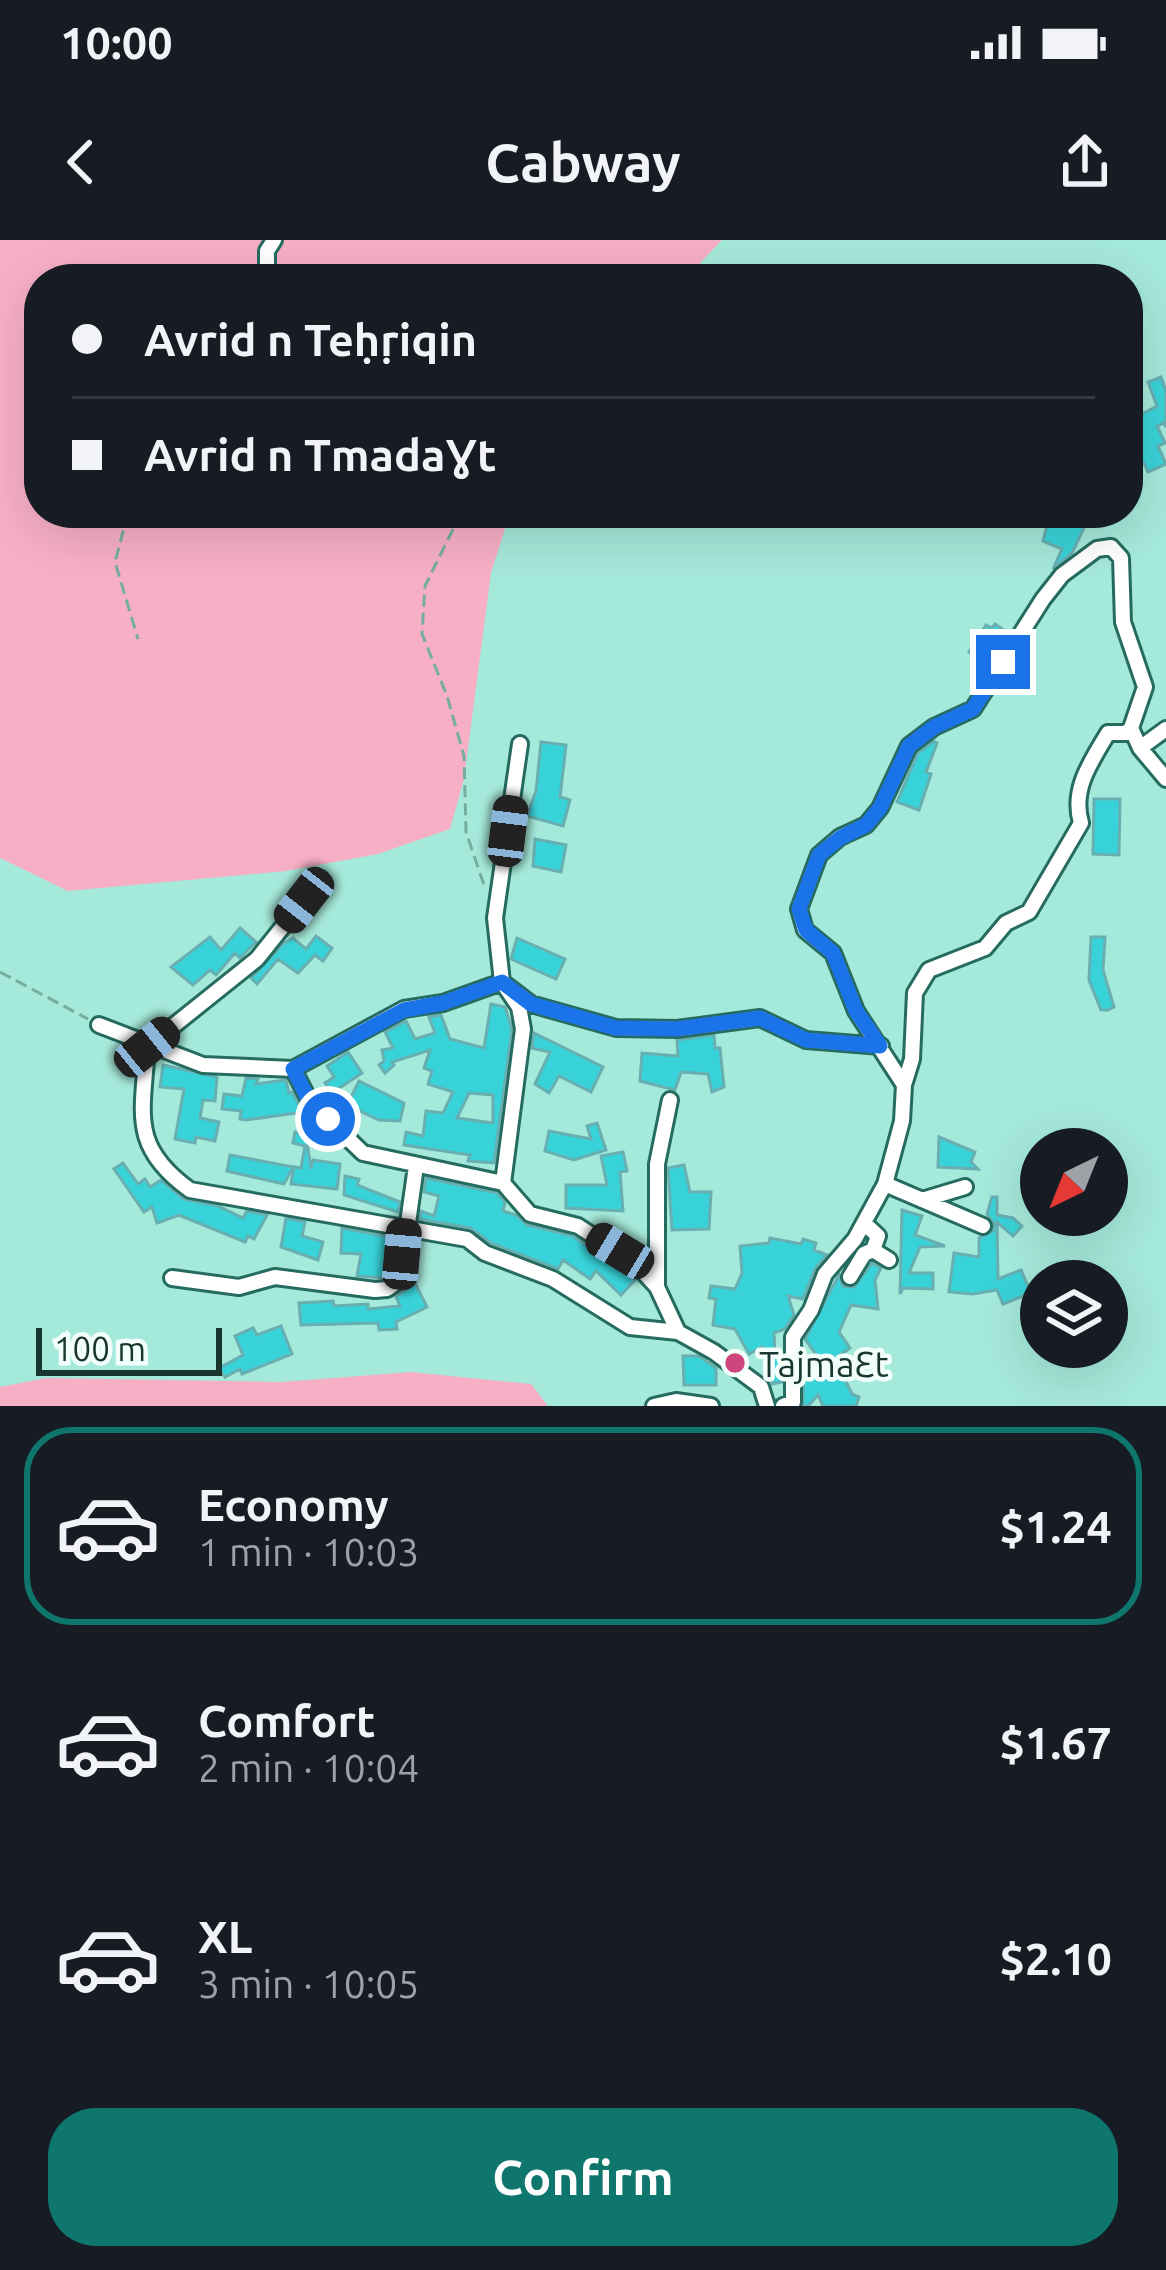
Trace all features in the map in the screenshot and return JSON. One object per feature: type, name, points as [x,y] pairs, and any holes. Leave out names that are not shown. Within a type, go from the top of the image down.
[{"type":"street","points":[[783,1406],[794,1402],[793,1337],[811,1310],[825,1274],[864,1223],[885,1184],[912,1059],[915,993],[929,970],[985,948],[1006,923],[1029,912],[1081,823],[1075,801],[1088,766],[1108,733],[1126,733],[1131,728],[1145,687],[1124,622],[1121,558],[1111,547],[1097,549],[1062,575],[973,709],[934,727],[909,746],[880,808],[866,825],[819,855],[799,909],[806,930],[833,953],[856,1011],[904,1085]]},
{"type":"street","points":[[1131,728],[1140,748],[1166,779]]},
{"type":"street","points":[[1140,748],[1166,728]]},
{"type":"street","points":[[503,1184],[523,1029],[519,1006],[502,982],[495,919],[520,744]]},
{"type":"street","points":[[321,879],[256,959],[147,1047],[141,1128],[164,1172],[190,1190],[467,1239],[485,1253],[553,1279],[631,1327],[678,1332],[714,1352],[761,1387],[766,1406]]},
{"type":"street","points":[[502,982],[531,1004],[616,1028],[676,1029],[760,1018],[806,1040],[880,1046]]},
{"type":"street","points":[[99,1025],[202,1064],[293,1069],[404,1010],[443,1003],[502,982]]},
{"type":"street","points":[[293,1069],[310,1102],[363,1153],[503,1184],[530,1214],[578,1226],[598,1238],[636,1264],[657,1287],[678,1332]]},
{"type":"street","points":[[657,1287],[657,1164],[670,1100]]},
{"type":"street","points":[[172,1278],[239,1286],[275,1277],[356,1290],[386,1289],[400,1280],[416,1166]]},
{"type":"street","points":[[885,1184],[983,1226]]},
{"type":"street","points":[[922,1200],[965,1187]]},
{"type":"street","points":[[850,1277],[864,1254],[873,1250],[878,1236],[864,1223]]},
{"type":"street","points":[[873,1250],[889,1260]]},
{"type":"street","points":[[654,1406],[711,1406]]},
{"type":"path","points":[[124,528],[115,562],[138,639]]},
{"type":"path","points":[[454,528],[425,586],[422,634],[464,756],[466,832],[495,919]]},
{"type":"path","points":[[0,972],[99,1025]]},
{"type":"shaded area","points":[[0,240],[722,240],[699,264],[24,264],[24,528],[505,528],[491,573],[464,779],[450,829],[378,854],[286,871],[68,891],[0,858]]},
{"type":"shaded area","points":[[411,1372],[531,1384],[548,1406],[0,1406],[0,1387],[46,1378],[281,1382]]},
{"type":"building","points":[[1161,377],[1166,391],[1166,427],[1164,423],[1157,426],[1165,443],[1158,446],[1166,464],[1148,472],[1143,463],[1143,413],[1157,406],[1148,382]]},
{"type":"building","points":[[1046,528],[1084,528],[1072,553],[1053,569],[1062,549],[1043,541]]},
{"type":"building","points":[[995,624],[1008,633],[988,664],[969,652],[986,625],[992,628]]},
{"type":"building","points":[[934,741],[926,772],[931,774],[919,810],[897,802],[918,753]]},
{"type":"building","points":[[541,742],[566,745],[560,797],[570,800],[563,826],[527,816],[536,791]]},
{"type":"building","points":[[1094,799],[1120,799],[1119,855],[1093,854]]},
{"type":"building","points":[[535,839],[566,845],[561,872],[533,866]]},
{"type":"building","points":[[240,928],[256,942],[240,958],[235,953],[216,975],[210,970],[193,985],[171,967],[210,937],[221,950]]},
{"type":"building","points":[[316,936],[332,948],[323,961],[315,955],[298,973],[278,959],[257,984],[251,978],[284,943],[293,938],[306,949]]},
{"type":"building","points":[[1091,937],[1105,937],[1103,970],[1114,1007],[1108,1010],[1101,1010],[1089,980]]},
{"type":"building","points":[[517,938],[565,959],[556,979],[511,959]]},
{"type":"building","points":[[491,1004],[505,1007],[512,1029],[494,1163],[404,1145],[406,1132],[423,1136],[426,1111],[443,1113],[453,1092],[428,1084],[432,1071],[424,1068],[430,1050],[392,1062],[385,1073],[379,1065],[384,1061],[382,1050],[393,1048],[385,1032],[406,1021],[415,1039],[435,1033],[429,1017],[441,1015],[450,1039],[484,1048]],"holes":[[[469,1093],[493,1095],[493,1123],[457,1118]]]},
{"type":"building","points":[[534,1033],[603,1067],[591,1092],[559,1076],[549,1093],[535,1084],[550,1052],[532,1048]]},
{"type":"building","points":[[714,1035],[724,1087],[712,1092],[708,1074],[681,1072],[675,1090],[640,1081],[642,1053],[678,1056],[677,1040]]},
{"type":"building","points":[[348,1052],[362,1073],[332,1093],[325,1083],[334,1077],[327,1066]]},
{"type":"building","points":[[163,1065],[217,1077],[215,1101],[203,1100],[200,1118],[219,1122],[215,1141],[175,1139],[184,1089],[160,1087]]},
{"type":"building","points":[[246,1078],[258,1079],[256,1084],[286,1080],[303,1112],[246,1120],[240,1119],[241,1111],[222,1109],[224,1094],[242,1096]]},
{"type":"building","points":[[359,1081],[404,1103],[400,1121],[379,1120],[347,1105]]},
{"type":"building","points":[[597,1123],[606,1150],[574,1160],[545,1151],[549,1131],[591,1139],[587,1126]]},
{"type":"building","points":[[295,1132],[306,1135],[311,1169],[313,1160],[340,1164],[337,1189],[291,1184],[294,1167],[301,1168],[305,1146],[293,1143]]},
{"type":"building","points":[[939,1137],[975,1152],[971,1162],[978,1169],[938,1167]]},
{"type":"building","points":[[623,1152],[627,1171],[620,1172],[623,1211],[566,1208],[566,1185],[607,1185],[601,1156]]},
{"type":"building","points":[[230,1155],[293,1167],[284,1184],[227,1171]]},
{"type":"building","points":[[123,1163],[138,1184],[145,1179],[150,1187],[161,1180],[184,1199],[218,1206],[243,1218],[247,1211],[267,1215],[254,1239],[248,1236],[245,1242],[179,1215],[157,1223],[152,1207],[144,1212],[114,1169]]},
{"type":"building","points":[[684,1165],[690,1192],[711,1192],[709,1229],[672,1230],[668,1168]]},
{"type":"building","points":[[345,1176],[400,1202],[398,1212],[344,1195]]},
{"type":"building","points":[[426,1178],[497,1193],[505,1202],[503,1211],[527,1225],[573,1236],[635,1280],[621,1295],[596,1271],[590,1279],[563,1260],[558,1269],[491,1243],[470,1228],[420,1219],[421,1211],[434,1216],[439,1196],[424,1192]]},
{"type":"building","points":[[992,1197],[997,1197],[997,1215],[1020,1224],[1013,1236],[997,1222],[998,1279],[1020,1270],[1020,1297],[1003,1304],[997,1290],[949,1292],[954,1253],[979,1257],[979,1238],[993,1231],[987,1214]]},
{"type":"building","points":[[902,1210],[922,1216],[915,1235],[945,1246],[920,1247],[909,1273],[933,1273],[933,1289],[903,1288],[900,1294]]},
{"type":"building","points":[[286,1218],[305,1222],[302,1236],[323,1242],[318,1260],[281,1247]]},
{"type":"building","points":[[342,1228],[395,1238],[390,1274],[357,1276],[361,1254],[341,1253]]},
{"type":"building","points":[[770,1238],[801,1244],[803,1239],[816,1243],[814,1250],[827,1255],[815,1269],[803,1299],[788,1296],[794,1315],[785,1329],[774,1333],[775,1357],[782,1355],[782,1382],[772,1384],[762,1347],[749,1354],[735,1329],[713,1325],[716,1299],[709,1298],[711,1286],[735,1289],[742,1273],[740,1246],[769,1243]]},
{"type":"building","points":[[872,1263],[881,1268],[875,1280],[878,1309],[851,1305],[839,1332],[850,1348],[835,1359],[852,1394],[859,1397],[856,1406],[823,1406],[818,1395],[803,1406],[804,1362],[816,1354],[805,1339],[839,1275],[843,1286],[854,1287]]},
{"type":"building","points":[[415,1283],[427,1307],[396,1322],[397,1329],[379,1330],[378,1323],[301,1325],[299,1303],[368,1304],[368,1309],[400,1306],[396,1297]]},
{"type":"building","points":[[281,1326],[292,1354],[225,1377],[219,1368],[243,1355],[235,1336],[253,1328],[257,1335]]},
{"type":"building","points":[[683,1356],[699,1356],[716,1368],[716,1385],[684,1385]]},
{"type":"place","name":"Tajmaɛt","points":[[735,1363]]},
{"type":"route","points":[[328,1119],[310,1102],[293,1069],[404,1010],[443,1003],[502,982],[531,1004],[616,1028],[697,1028],[760,1018],[806,1040],[880,1046],[856,1011],[833,953],[806,930],[799,909],[819,855],[866,825],[880,808],[909,746],[934,727],[973,709],[1003,662]]}]
